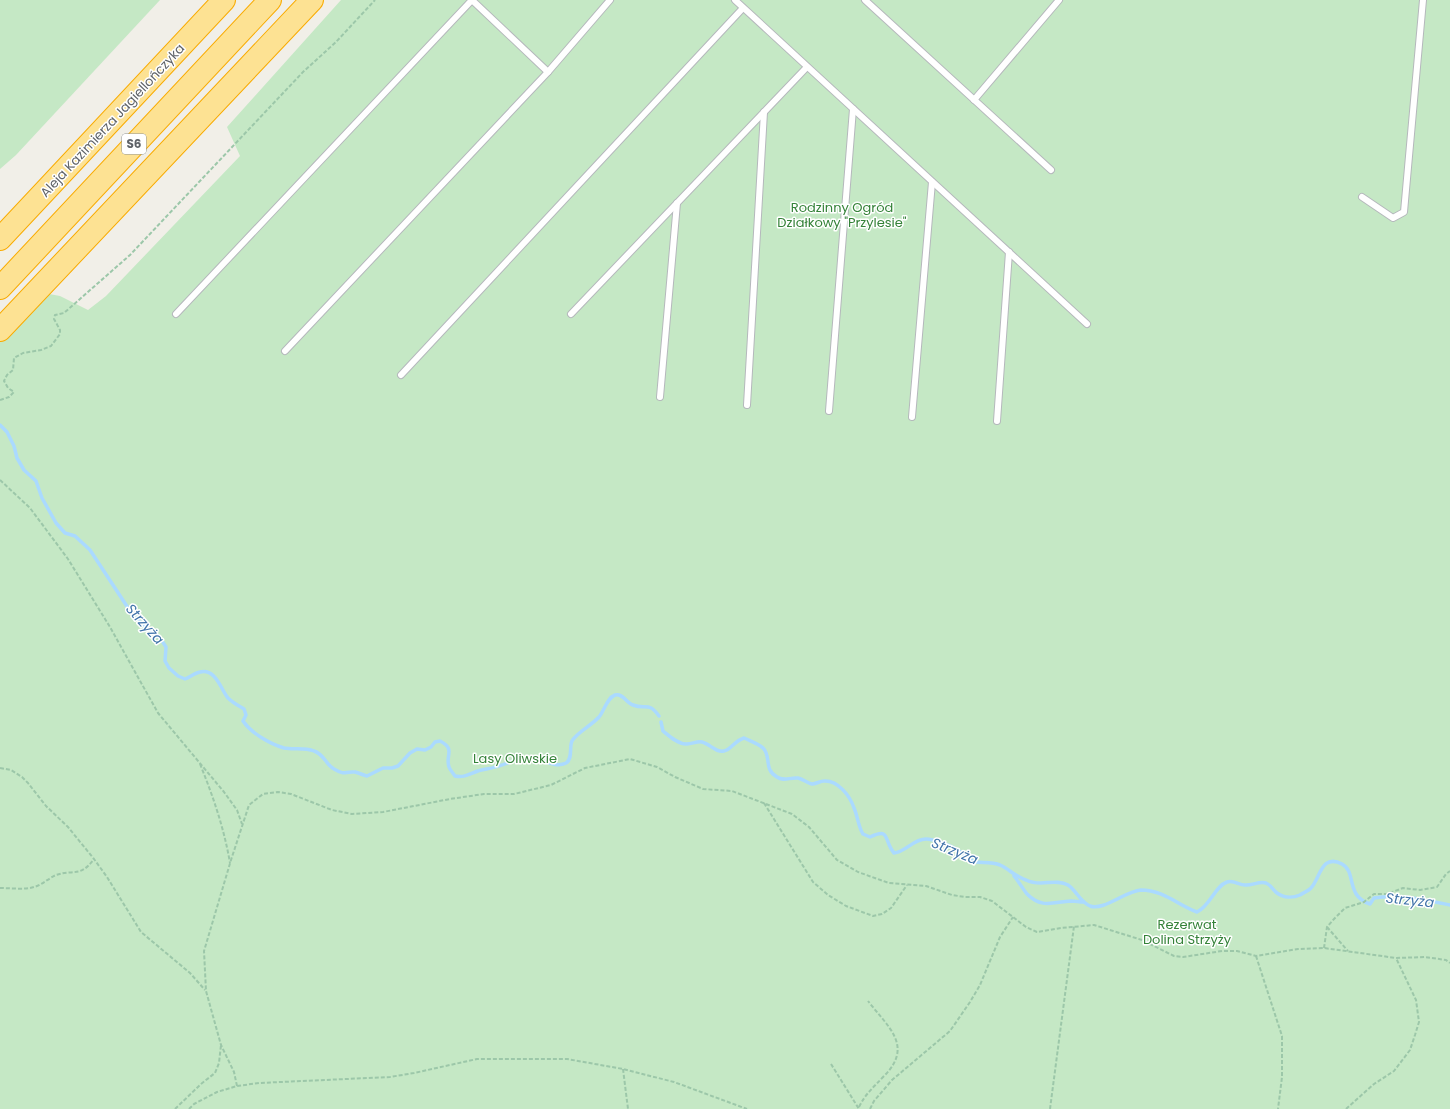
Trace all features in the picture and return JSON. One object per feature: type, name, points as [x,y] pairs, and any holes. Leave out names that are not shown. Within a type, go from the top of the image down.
[{"type":"highway","name":"Aleja Kazimierza Jagiellończyka","points":[[0,239],[224,0]]},
{"type":"highway","name":"S6","points":[[0,288],[270,0]]},
{"type":"highway","points":[[0,330],[312,0]]},
{"type":"highway","points":[[0,220],[105,127]]},
{"type":"lane","points":[[176,314],[472,0],[548,72]]},
{"type":"lane","points":[[285,351],[548,72],[610,0]]},
{"type":"lane","points":[[735,0],[1087,324]]},
{"type":"lane","points":[[865,0],[1051,170]]},
{"type":"lane","points":[[974,100],[1059,0]]},
{"type":"lane","points":[[1362,198],[1393,218],[1404,212],[1423,0]]},
{"type":"lane","points":[[400,375],[743,8]]},
{"type":"lane","points":[[571,314],[807,67]]},
{"type":"lane","points":[[829,411],[853,108]]},
{"type":"lane","points":[[747,405],[764,112]]},
{"type":"lane","points":[[912,417],[932,182]]},
{"type":"lane","points":[[660,397],[677,203]]},
{"type":"lane","points":[[997,421],[1009,252]]},
{"type":"path","points":[[0,400],[9,398],[14,392],[8,388],[4,381],[7,375],[13,370],[14,358],[23,353],[41,350],[51,346],[60,334],[60,330],[54,319],[55,315],[64,314],[130,255],[303,72],[336,42],[375,0]]},
{"type":"path","points":[[0,480],[30,508],[68,558],[110,627],[158,713],[238,810],[242,825]]},
{"type":"path","points":[[237,1086],[234,1072],[221,1045],[206,991],[204,950],[242,825],[250,805],[263,794],[278,792],[291,794],[332,810],[352,814],[383,812],[484,794],[514,794],[551,785],[585,768],[630,759],[658,767],[675,777],[703,789],[732,791],[792,814],[809,827],[837,860],[858,872],[889,883],[926,886],[952,895],[980,897],[992,901],[1026,927],[1037,932],[1074,926],[1094,925],[1142,940],[1174,956],[1182,957],[1222,951],[1237,951],[1256,956],[1298,949],[1324,948],[1396,958],[1425,958],[1446,960],[1450,962]]},
{"type":"path","points":[[199,761],[216,805],[227,843],[230,864]]},
{"type":"path","points":[[0,768],[16,773],[28,783],[46,806],[68,827],[94,859],[141,932],[190,973],[206,991]]},
{"type":"path","points":[[763,802],[812,882],[828,895],[846,906],[873,916],[882,914],[891,908],[908,884]]},
{"type":"path","points":[[0,888],[20,889],[34,887],[55,876],[65,873],[73,874],[88,868],[94,859]]},
{"type":"path","points":[[1324,948],[1327,927],[1345,908],[1364,902],[1374,894],[1387,894],[1403,888],[1420,890],[1437,887],[1446,874],[1450,871]]},
{"type":"path","points":[[870,1109],[874,1101],[892,1080],[950,1031],[980,985],[1000,937],[1013,916]]},
{"type":"path","points":[[1050,1109],[1074,926]]},
{"type":"path","points":[[1327,927],[1349,952]]},
{"type":"path","points":[[1256,956],[1282,1036],[1282,1077],[1278,1109]]},
{"type":"path","points":[[1346,1109],[1374,1084],[1394,1071],[1410,1050],[1420,1022],[1416,1000],[1396,958]]},
{"type":"path","points":[[859,1108],[865,1095],[892,1067],[899,1049],[896,1037],[868,1001]]},
{"type":"path","points":[[175,1109],[215,1073],[219,1063],[221,1045]]},
{"type":"path","points":[[189,1109],[194,1104],[217,1092],[237,1086],[259,1083],[390,1076],[414,1073],[477,1059],[567,1059],[623,1069],[674,1082],[747,1109]]},
{"type":"path","points":[[831,1064],[859,1108]]},
{"type":"path","points":[[623,1069],[628,1109]]},
{"type":"green space","points":[[0,0],[160,0],[16,155],[0,169]]},
{"type":"green space","name":"Lasy Oliwskie","points":[[341,0],[1450,0],[1450,1109],[0,1109],[0,340],[44,293],[60,296],[88,310],[106,296],[240,156],[227,127]]},
{"type":"waterway","name":"Strzyża","points":[[0,425],[7,432],[14,446],[17,458],[24,470],[36,481],[42,498],[56,523],[65,533],[75,536],[90,550],[134,617],[160,638],[166,647],[165,661],[169,668],[178,676],[185,679],[200,672],[210,673],[217,680],[228,698],[244,709],[246,715],[243,721],[246,725],[261,738],[273,744],[284,748],[306,749],[317,752],[331,767],[338,771],[343,773],[355,772],[367,776],[383,768],[398,766],[410,753],[417,749],[425,750],[431,747],[435,742],[440,741],[448,747],[448,763],[450,769],[455,776],[461,776],[523,758],[537,759],[557,765],[566,763],[570,756],[571,744],[574,738],[599,717],[608,702],[615,695],[620,695],[633,705],[649,707],[659,716]]},
{"type":"waterway","name":"Strzyża","points":[[661,722],[663,731],[674,740],[684,744],[702,742],[718,751],[721,751],[729,749],[744,738],[756,743],[766,752],[770,770],[773,774],[780,778],[798,778],[812,784],[824,781],[834,783],[839,786],[850,799],[863,834],[870,837],[881,833],[884,834],[894,853],[917,841],[926,839],[933,840],[955,848],[973,861],[1000,865],[1019,877],[1029,881],[1039,883],[1065,883],[1071,887],[1083,902],[1090,906],[1102,906],[1135,891],[1141,890],[1156,892],[1197,912],[1202,909],[1219,888],[1227,882],[1234,882],[1243,885],[1266,883],[1280,895],[1294,897],[1310,889],[1322,868],[1325,864],[1330,862],[1342,864],[1346,868],[1349,872],[1357,896],[1370,904],[1374,898],[1393,897],[1412,898],[1450,905]]},
{"type":"waterway","points":[[1014,876],[1027,894],[1038,902],[1048,904],[1071,901],[1084,902]]},
{"type":"park label","name":"Rodzinny Ogród Działkowy \"Przylesie\"","points":[[842,214]]},
{"type":"park label","name":"Rezerwat Dolina Strzyży","points":[[1187,932]]}]
